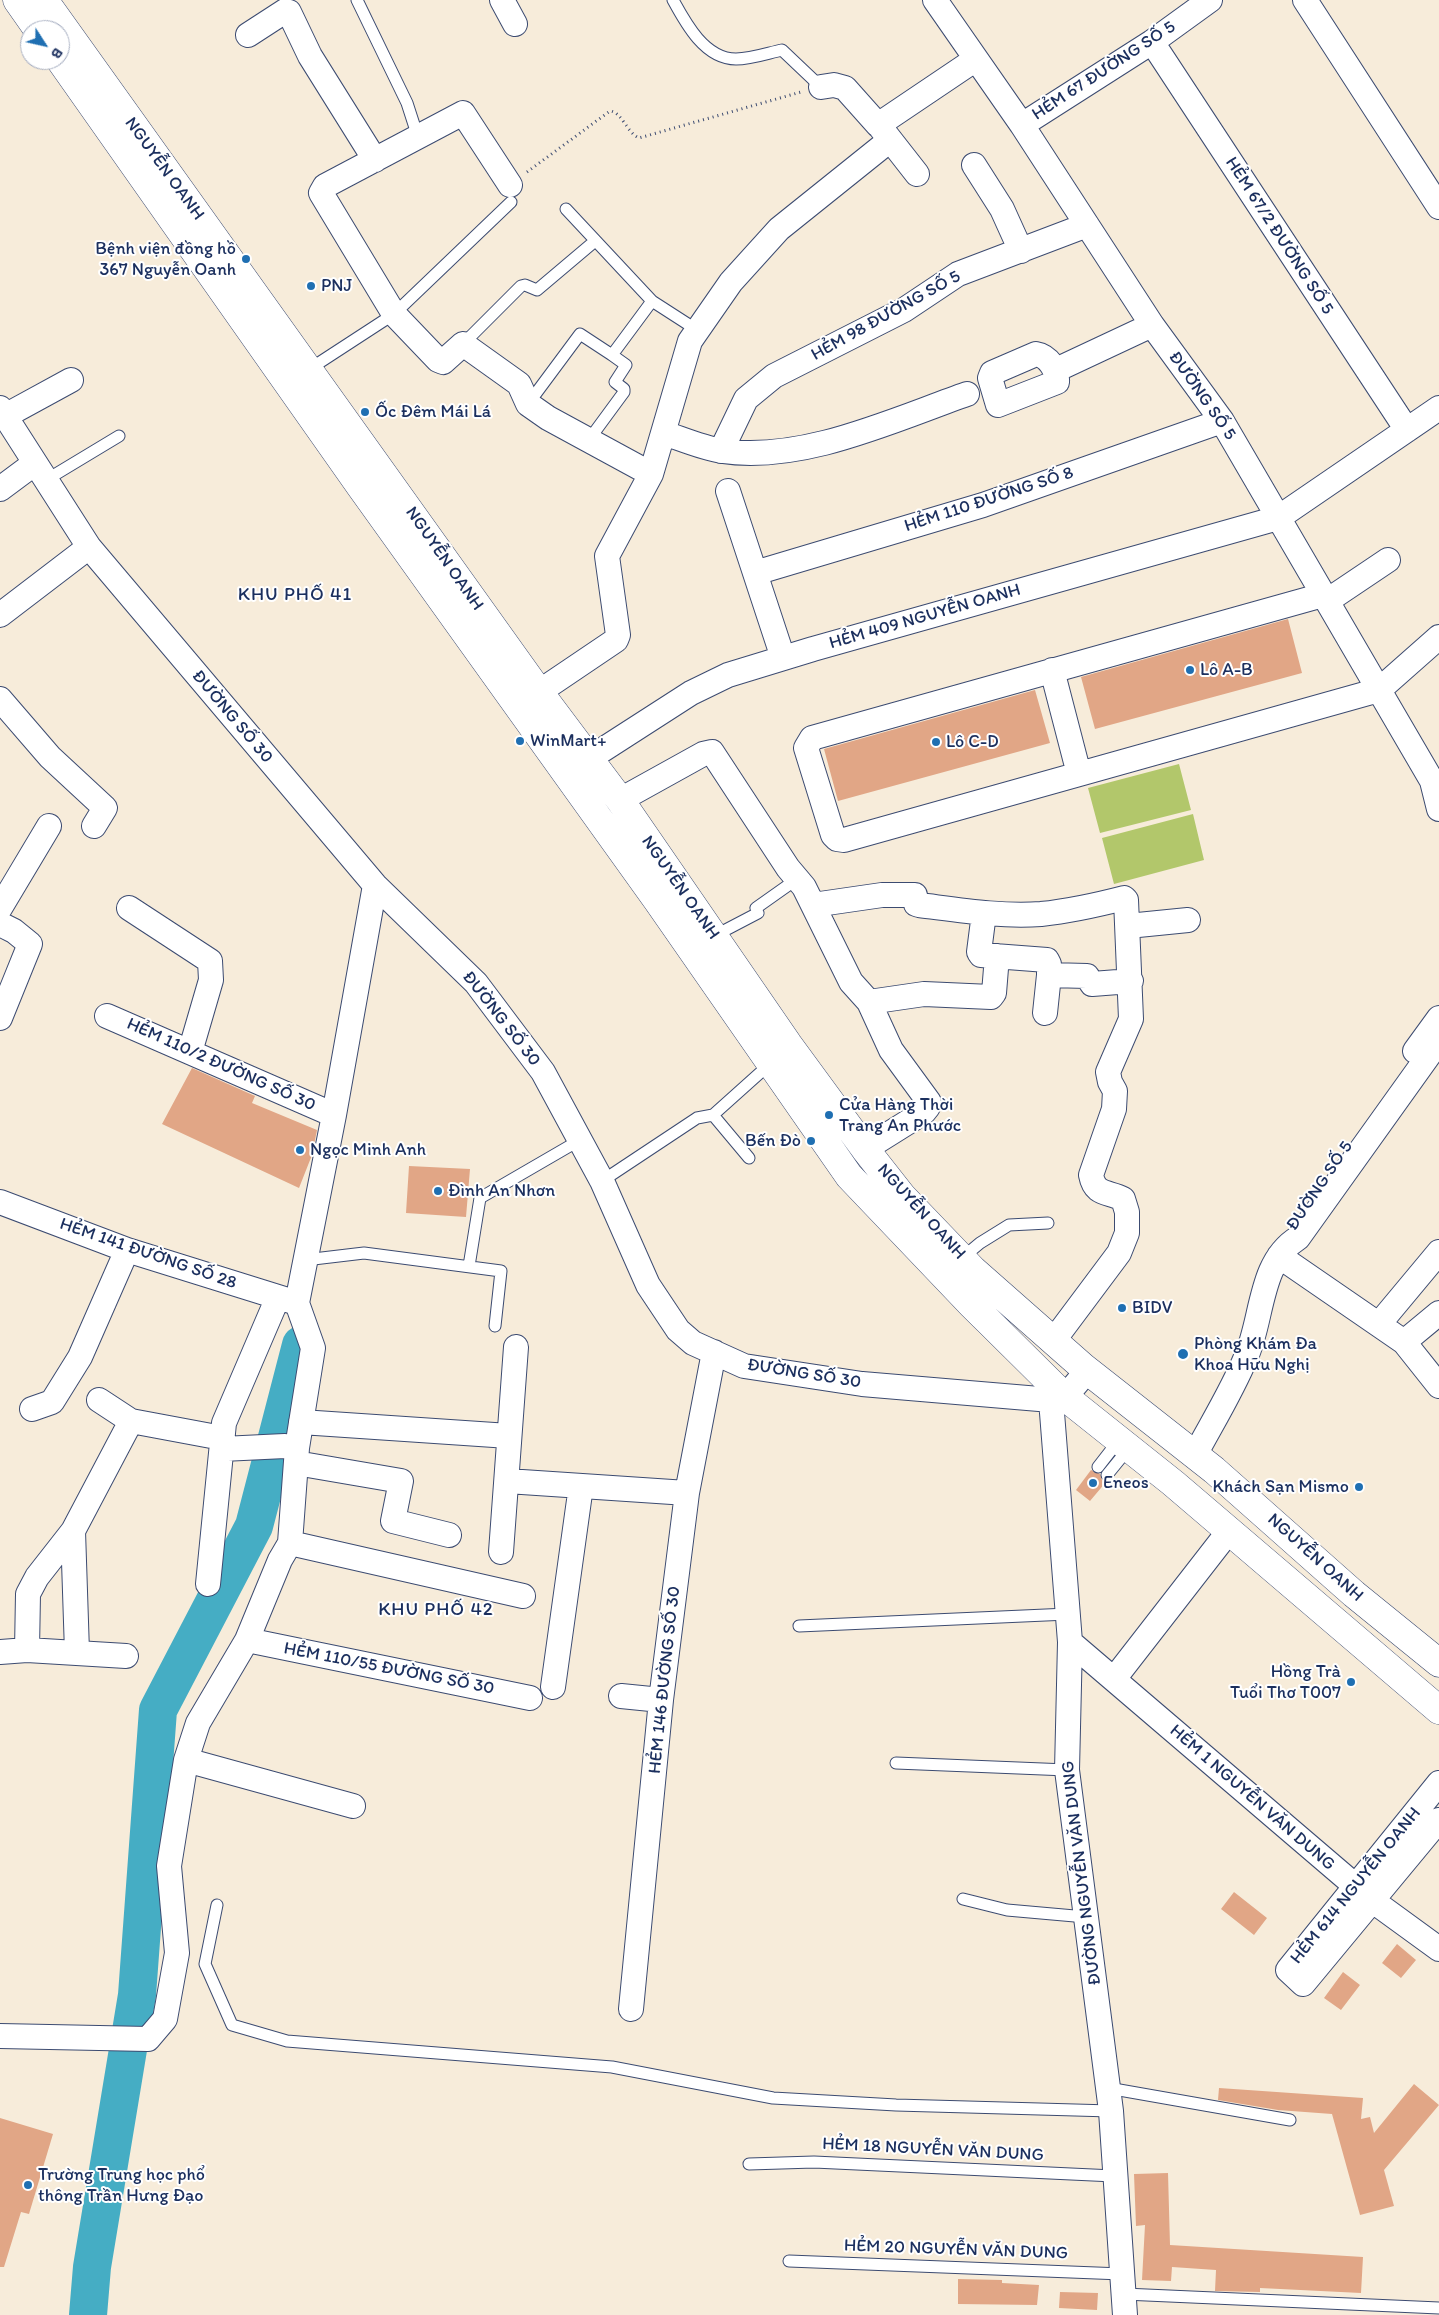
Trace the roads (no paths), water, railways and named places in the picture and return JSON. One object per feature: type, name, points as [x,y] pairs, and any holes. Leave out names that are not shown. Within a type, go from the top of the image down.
[{"type":"main road","points":[[17,0],[31,20]]},
{"type":"main road","name":"NGUYỄN OANH","points":[[44,0],[539,692],[620,800],[788,1044],[902,1196],[962,1258],[1087,1370],[1196,1455],[1259,1508],[1354,1594],[1439,1663]]},
{"type":"main road","name":"NGUYỄN OANH","points":[[67,70],[771,1063],[849,1176],[1058,1398],[1124,1444],[1173,1483],[1439,1710]]},
{"type":"main road","points":[[1173,1483],[1196,1455]]},
{"type":"street","points":[[502,0],[515,24]]},
{"type":"street","name":"ĐƯỜNG SỐ 5","points":[[935,0],[1022,125],[1152,325],[1222,421],[1432,781],[1439,809]]},
{"type":"street","name":"HẺM 67 ĐƯỜNG SỐ 5","points":[[1022,125],[1152,42],[1210,0]]},
{"type":"street","points":[[1305,0],[1439,207]]},
{"type":"street","points":[[248,35],[285,11],[289,12],[310,56],[375,160]]},
{"type":"street","name":"HẺM 67/2 ĐƯỜNG SỐ 5","points":[[1152,42],[1407,430]]},
{"type":"street","points":[[539,692],[616,640],[618,635],[607,556],[651,474],[693,336],[731,282],[779,229],[884,133],[976,59]]},
{"type":"street","points":[[821,87],[834,85],[845,88],[916,174]]},
{"type":"street","points":[[510,194],[463,113],[325,186],[321,193],[394,314],[438,360],[443,362],[463,344],[519,384],[528,404],[588,442],[651,474]]},
{"type":"street","points":[[974,165],[1002,209],[1021,251]]},
{"type":"street","name":"HẺM 98 ĐƯỜNG SỐ 5","points":[[721,451],[746,399],[774,376],[904,310],[958,274],[1087,225]]},
{"type":"street","points":[[1056,370],[1152,325]]},
{"type":"street","points":[[2,412],[71,380]]},
{"type":"street","points":[[664,433],[721,451],[766,453],[809,446],[967,394]]},
{"type":"street","name":"HẺM 409 NGUYỄN OANH","points":[[590,758],[691,693],[728,675],[1278,518],[1439,408]]},
{"type":"street","name":"ĐƯỜNG SỐ 30","points":[[2,412],[88,546],[375,885],[476,983],[543,1072],[602,1181],[648,1285],[678,1330],[693,1343],[744,1366],[862,1384],[1058,1398]]},
{"type":"street","name":"HẺM 110 ĐƯỜNG SỐ 8","points":[[755,573],[983,505],[1222,421]]},
{"type":"street","points":[[0,489],[41,472]]},
{"type":"street","points":[[728,491],[783,658]]},
{"type":"street","points":[[0,615],[88,546]]},
{"type":"street","points":[[1388,560],[1325,598],[1052,670],[812,738],[806,748],[833,835],[837,839],[844,840],[1379,690],[1439,636]]},
{"type":"street","points":[[1052,670],[1079,774]]},
{"type":"street","points":[[0,700],[50,758],[105,808],[94,826]]},
{"type":"street","points":[[620,800],[703,754],[712,752],[813,904],[850,982],[869,1002],[891,1050],[929,1102],[924,1112],[865,1149]]},
{"type":"street","points":[[0,908],[49,826]]},
{"type":"street","points":[[208,1584],[224,1423],[287,1300],[305,1260],[334,1115],[375,885]]},
{"type":"street","points":[[813,904],[882,895],[915,895],[916,904],[919,905],[984,913],[1040,914],[1081,909],[1124,898],[1127,902],[1131,1019],[1108,1072],[1110,1082],[1115,1091],[1114,1109],[1091,1175],[1093,1185],[1101,1192],[1123,1199],[1127,1212],[1127,1233],[1119,1253],[1054,1340]]},
{"type":"street","points":[[129,908],[210,961],[211,980],[190,1052]]},
{"type":"street","points":[[984,913],[979,952],[981,955],[1047,960],[1050,964],[1044,1013]]},
{"type":"street","points":[[1128,926],[1188,920]]},
{"type":"street","points":[[0,924],[14,931],[30,944],[0,1018]]},
{"type":"street","points":[[869,1002],[924,994],[991,996],[994,993],[997,956]]},
{"type":"street","points":[[1049,975],[1087,976],[1092,984],[1131,981]]},
{"type":"street","name":"HẺM 110/2 ĐƯỜNG SỐ 30","points":[[108,1016],[334,1115]]},
{"type":"street","name":"ĐƯỜNG SỐ 5","points":[[1283,1251],[1285,1232],[1439,1018]]},
{"type":"street","name":"ĐƯỜNG SỐ 5","points":[[1283,1251],[1298,1238],[1439,1041]]},
{"type":"street","name":"HẺM 141 ĐƯỜNG SỐ 28","points":[[0,1202],[127,1250],[287,1300]]},
{"type":"street","points":[[32,1409],[52,1402],[80,1357],[127,1250]]},
{"type":"street","points":[[1196,1455],[1247,1356],[1274,1263],[1283,1251],[1404,1342],[1439,1386]]},
{"type":"street","points":[[1379,1324],[1439,1252]]},
{"type":"street","points":[[0,2036],[148,2039],[165,2019],[177,1953],[169,1866],[186,1760],[198,1723],[247,1640],[280,1560],[290,1542],[293,1453],[301,1422],[312,1348],[287,1300]]},
{"type":"street","points":[[1404,1342],[1439,1313]]},
{"type":"street","points":[[501,1552],[516,1347]]},
{"type":"street","name":"HẺM 146 ĐƯỜNG SỐ 30","points":[[631,2009],[661,1700],[687,1493],[714,1352]]},
{"type":"street","points":[[1058,1398],[1087,1370]]},
{"type":"street","name":"ĐƯỜNG NGUYỄN VĂN DUNG","points":[[1058,1398],[1070,1642],[1067,1770],[1111,2111],[1114,2176],[1124,2294]]},
{"type":"street","points":[[99,1400],[131,1421],[222,1444],[293,1453],[401,1481],[392,1521],[449,1535]]},
{"type":"street","points":[[27,1650],[28,1594],[37,1577],[73,1531],[131,1421]]},
{"type":"street","points":[[301,1422],[509,1436]]},
{"type":"street","points":[[507,1481],[687,1493]]},
{"type":"street","points":[[553,1687],[582,1486]]},
{"type":"street","points":[[73,1531],[76,1652]]},
{"type":"street","points":[[1114,1679],[1228,1531]]},
{"type":"street","points":[[290,1542],[523,1596]]},
{"type":"street","name":"HẺM 110/55 ĐƯỜNG SỐ 30","points":[[247,1640],[530,1698]]},
{"type":"street","name":"HẺM 1 NGUYỄN VĂN DUNG","points":[[1070,1642],[1365,1894],[1439,1949]]},
{"type":"street","points":[[0,1652],[27,1650],[126,1656]]},
{"type":"street","points":[[621,1696],[661,1700]]},
{"type":"street","points":[[186,1760],[353,1806]]},
{"type":"street","name":"HẺM 614 NGUYỄN OANH","points":[[1365,1894],[1439,1783]]},
{"type":"street","name":"HẺM 614 NGUYỄN OANH","points":[[1365,1894],[1439,1820]]},
{"type":"lane","points":[[357,0],[407,103],[418,137]]},
{"type":"lane","points":[[673,0],[709,50],[724,58],[737,59],[782,50],[821,87]]},
{"type":"lane","points":[[308,370],[394,314],[510,194]]},
{"type":"lane","points":[[566,209],[652,301],[693,336]]},
{"type":"lane","points":[[463,344],[521,286],[525,285],[537,290],[595,240]]},
{"type":"lane","points":[[612,355],[652,301]]},
{"type":"lane","points":[[528,404],[580,334],[626,365],[616,382],[624,388],[624,392],[588,442]]},
{"type":"lane","points":[[41,472],[119,436]]},
{"type":"lane","points":[[714,936],[758,913],[756,908],[792,874]]},
{"type":"lane","points":[[602,1181],[697,1118],[713,1116],[771,1063]]},
{"type":"lane","points":[[713,1116],[750,1158]]},
{"type":"lane","points":[[469,1266],[480,1198],[580,1140]]},
{"type":"lane","points":[[962,1258],[980,1243],[1009,1225],[1048,1223]]},
{"type":"lane","points":[[305,1260],[364,1253],[501,1271],[495,1326]]},
{"type":"lane","points":[[1102,1471],[1124,1444]]},
{"type":"lane","points":[[799,1626],[1068,1614]]},
{"type":"lane","points":[[896,1763],[1067,1770]]},
{"type":"lane","points":[[962,1899],[1007,1910],[1086,1917]]},
{"type":"lane","points":[[217,1905],[205,1964],[232,2025],[287,2041],[612,2067],[773,2098],[896,2105],[1111,2111]]},
{"type":"lane","points":[[1108,2088],[1290,2120]]},
{"type":"lane","name":"HẺM 18 NGUYỄN VĂN DUNG","points":[[749,2164],[814,2162],[1114,2176]]},
{"type":"lane","name":"HẺM 20 NGUYỄN VĂN DUNG","points":[[789,2261],[1124,2294],[1439,2308]]},
{"type":"waterway","points":[[88,2315],[92,2267],[137,1995],[158,1710],[254,1526],[301,1345]]},
{"type":"place","name":"Bệnh viện đồng hồ 367 Nguyễn Oanh","points":[[246,259]]},
{"type":"place","name":"PNJ","points":[[311,286]]},
{"type":"place","name":"Ốc Đêm Mái Lá","points":[[365,412]]},
{"type":"place","name":"Lô A-B","points":[[1190,670]]},
{"type":"place","name":"WinMart+","points":[[520,741]]},
{"type":"place","name":"Lô C-D","points":[[936,742]]},
{"type":"place","name":"Cửa Hàng Thời Trang An Phước","points":[[829,1115]]},
{"type":"place","name":"Bến Đò","points":[[811,1141]]},
{"type":"place","name":"Ngọc Minh Anh","points":[[300,1150]]},
{"type":"place","name":"Đình An Nhơn","points":[[438,1191]]},
{"type":"place","name":"BIDV","points":[[1122,1308]]},
{"type":"place","name":"Phòng Khám Đa Khoa Hữu Nghị","points":[[1183,1354]]},
{"type":"place","name":"Eneos","points":[[1093,1483]]},
{"type":"place","name":"Khách Sạn Mismo","points":[[1359,1487]]},
{"type":"place","name":"Hồng Trà Tuổi Thơ T007","points":[[1351,1682]]},
{"type":"place","name":"Trường Trung học phổ thông Trần Hưng Đạo","points":[[28,2185]]},
{"type":"district","name":"KHU PHỐ 41","points":[[295,595]]},
{"type":"district","name":"KHU PHỐ 42","points":[[436,1610]]}]
